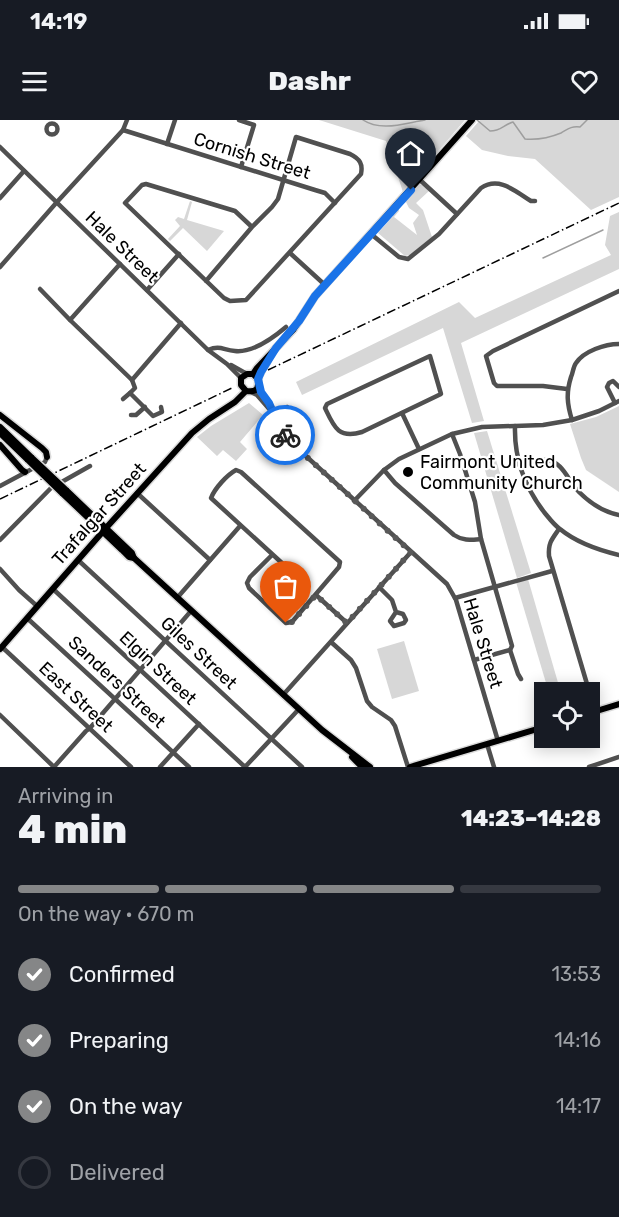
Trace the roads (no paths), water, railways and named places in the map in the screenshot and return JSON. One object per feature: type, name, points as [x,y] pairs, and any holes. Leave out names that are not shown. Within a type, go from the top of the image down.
[{"type":"main road","name":"Trafalgar Street","points":[[227,407],[250,379],[261,372],[315,296],[472,120]]},
{"type":"main road","name":"Trafalgar Street","points":[[1,648],[192,433],[249,392],[256,390],[250,379]]},
{"type":"main road","points":[[249,392],[250,379]]},
{"type":"main road","points":[[0,415],[42,448],[47,458]]},
{"type":"main road","points":[[0,427],[30,459]]},
{"type":"main road","points":[[0,433],[64,491],[129,557],[134,558],[362,767]]},
{"type":"main road","points":[[0,445],[25,472]]},
{"type":"main road","points":[[17,477],[20,471],[18,466]]},
{"type":"main road","points":[[600,710],[619,704]]},
{"type":"main road","points":[[409,767],[534,730]]},
{"type":"main road","points":[[341,746],[370,767]]},
{"type":"street","points":[[0,267],[123,130],[127,120]]},
{"type":"street","points":[[167,144],[175,120]]},
{"type":"street","points":[[238,120],[254,125],[241,167]]},
{"type":"street","name":"Cornish Street","points":[[123,130],[324,193],[335,203]]},
{"type":"street","points":[[206,281],[278,199],[296,137],[356,157],[361,162],[361,174],[246,300],[230,302],[224,298],[206,281],[179,255],[130,207],[125,203],[142,185],[146,184],[235,211],[252,228]]},
{"type":"street","name":"Hale Street","points":[[0,147],[208,350],[250,379],[269,403],[286,437],[447,584],[455,598],[498,741]]},
{"type":"street","points":[[0,198],[24,171]]},
{"type":"street","points":[[420,180],[457,214]]},
{"type":"street","points":[[371,234],[399,257],[408,259],[439,234],[481,188],[492,183],[503,184],[531,201],[535,201]]},
{"type":"street","points":[[290,253],[325,285]]},
{"type":"street","points":[[147,290],[179,255]]},
{"type":"street","points":[[70,320],[120,264]]},
{"type":"street","points":[[40,288],[132,380],[135,388],[123,399]]},
{"type":"street","points":[[567,389],[543,386],[497,386],[486,356],[619,291]]},
{"type":"street","points":[[132,380],[181,323]]},
{"type":"street","points":[[208,350],[216,346],[238,352],[263,344],[286,327]]},
{"type":"street","points":[[572,420],[568,407],[567,389],[576,363],[588,352],[610,344],[619,344]]},
{"type":"street","points":[[430,356],[441,394],[402,413],[352,435],[342,434],[334,426],[325,408],[327,404],[430,356]]},
{"type":"street","points":[[354,501],[384,470],[399,459],[452,434],[482,427],[543,425],[572,420],[617,402],[607,387],[613,381],[619,387]]},
{"type":"street","name":"Hale Street","points":[[249,392],[257,395],[273,414]]},
{"type":"street","points":[[130,393],[153,416],[162,412],[161,407]]},
{"type":"street","points":[[131,415],[136,415],[145,407]]},
{"type":"street","points":[[277,422],[287,407]]},
{"type":"street","points":[[273,414],[285,413]]},
{"type":"street","points":[[402,413],[419,449]]},
{"type":"street","points":[[515,426],[515,446],[519,465],[537,503],[559,529],[585,545],[619,555]]},
{"type":"street","points":[[452,434],[475,502],[481,538],[512,646],[510,650],[521,679]]},
{"type":"street","points":[[0,486],[45,462],[47,458]]},
{"type":"street","points":[[519,465],[538,460],[556,463],[563,469],[570,482],[590,502],[619,515]]},
{"type":"street","points":[[0,540],[51,488],[90,466]]},
{"type":"street","points":[[272,555],[247,583],[249,588],[282,620],[286,623],[292,622],[339,567],[340,562],[241,472],[236,470],[213,493],[211,498],[283,564]]},
{"type":"street","points":[[384,470],[395,483],[454,536],[468,540],[481,538]]},
{"type":"street","points":[[137,493],[210,560]]},
{"type":"street","points":[[177,598],[240,526]]},
{"type":"street","points":[[559,529],[548,548],[584,682]]},
{"type":"street","points":[[283,695],[411,552]]},
{"type":"street","name":"Giles Street","points":[[78,560],[302,767]]},
{"type":"street","points":[[0,569],[37,606]]},
{"type":"street","points":[[455,598],[552,570]]},
{"type":"street","points":[[379,588],[392,600],[396,612]]},
{"type":"street","name":"Elgin Street","points":[[53,589],[245,767]]},
{"type":"street","points":[[316,595],[347,623]]},
{"type":"street","points":[[0,715],[54,767],[191,611]]},
{"type":"street","name":"Sanders Street","points":[[27,618],[189,767]]},
{"type":"street","points":[[331,642],[351,660],[356,668],[367,701],[391,720],[395,726],[409,767]]},
{"type":"street","name":"East Street","points":[[1,648],[131,767]]},
{"type":"street","points":[[474,660],[510,650]]},
{"type":"street","points":[[245,767],[299,709]]},
{"type":"street","points":[[160,767],[199,724]]},
{"type":"street","points":[[487,744],[494,767]]},
{"type":"street","points":[[589,767],[619,758]]},
{"type":"waterway","points":[[363,120],[370,124],[385,126],[425,120]]},
{"type":"waterway","points":[[477,120],[490,131],[513,122],[525,139],[548,137],[572,127],[580,127],[587,120]]},
{"type":"waterway","points":[[543,258],[603,230]]},
{"type":"railway","points":[[268,370],[619,203]]},
{"type":"railway","points":[[0,499],[232,388]]},
{"type":"place","name":"Fairmont United Community Church","points":[[408,472]]}]
